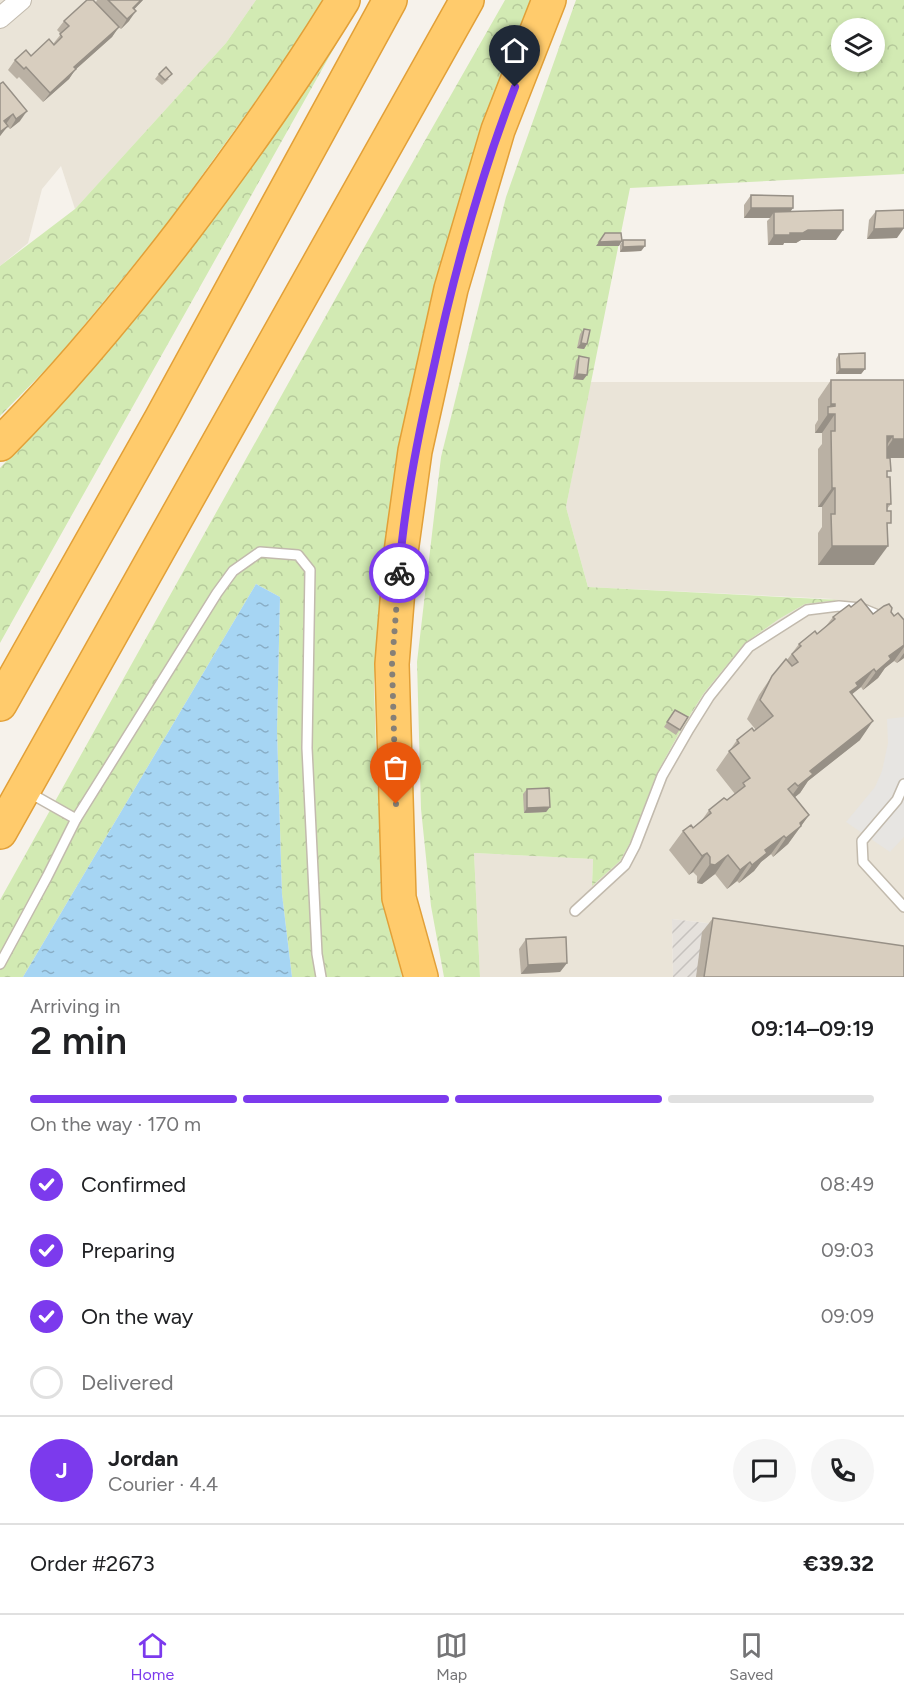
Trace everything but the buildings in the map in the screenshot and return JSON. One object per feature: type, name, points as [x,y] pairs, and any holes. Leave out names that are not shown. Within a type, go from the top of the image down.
[{"type":"highway","points":[[0,444],[97,339],[231,169],[309,56],[343,0]]},
{"type":"highway","points":[[0,704],[161,419],[390,0]]},
{"type":"highway","points":[[0,832],[467,0]]},
{"type":"highway","points":[[421,977],[399,898],[392,664],[401,552],[415,451],[451,289],[498,130],[549,0]]},
{"type":"street","points":[[0,18],[21,0]]},
{"type":"lane","points":[[0,964],[76,819],[211,603],[233,571],[260,552],[298,555],[310,570],[307,748],[317,954],[321,977]]},
{"type":"lane","points":[[575,911],[625,865],[635,846],[662,776],[688,729],[709,697],[749,647],[807,610],[828,607],[861,608],[890,620],[897,628]]},
{"type":"lane","points":[[904,784],[897,800],[862,841],[863,862],[904,908]]},
{"type":"lane","points":[[24,789],[76,819]]},
{"type":"shaded area","points":[[0,0],[256,0],[226,43],[75,209],[61,166],[42,189],[28,243],[0,266]]},
{"type":"shaded area","points":[[590,382],[904,382],[904,946],[672,919],[673,977],[480,977],[474,853],[593,859],[592,885],[620,861],[630,843],[657,773],[683,726],[704,693],[745,643],[805,604],[834,599],[588,587],[566,507]]},
{"type":"shaded area","points":[[904,717],[904,837],[890,852],[846,822],[875,787],[882,771],[888,743],[887,719]]},
{"type":"shaded area","points":[[672,919],[904,946],[904,977],[673,977]]},
{"type":"green space","points":[[256,0],[323,0],[283,63],[161,232],[57,358],[0,416],[0,266],[75,209],[226,43]]},
{"type":"green space","points":[[354,0],[361,0],[0,643],[0,468],[98,363],[204,222]]},
{"type":"green space","points":[[505,0],[539,0],[397,478],[381,588],[374,684],[377,782],[384,874],[402,977],[292,977],[282,894],[277,730],[280,597],[256,584],[23,977],[0,977],[0,900],[357,260]]},
{"type":"green space","points":[[576,0],[904,0],[904,174],[630,188],[566,507],[588,587],[839,600],[805,604],[745,643],[704,693],[683,726],[657,773],[630,843],[620,861],[592,886],[593,859],[474,853],[480,977],[444,977],[431,906],[421,809],[417,662],[441,457],[506,197]]},
{"type":"water","points":[[256,584],[280,597],[277,730],[282,894],[292,977],[23,977]]},
{"type":"way so far","points":[[396,804],[392,664],[399,573]]},
{"type":"route","points":[[399,573],[415,451],[451,289],[498,130],[515,87]]}]
